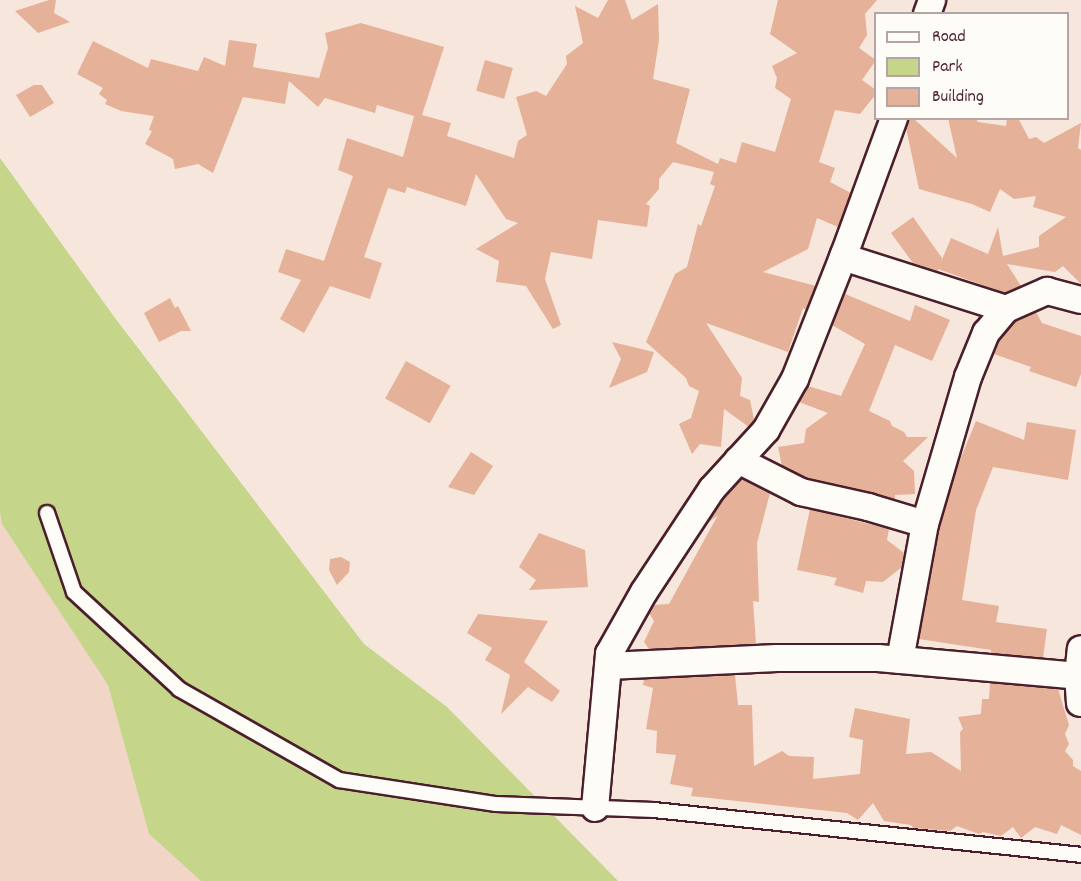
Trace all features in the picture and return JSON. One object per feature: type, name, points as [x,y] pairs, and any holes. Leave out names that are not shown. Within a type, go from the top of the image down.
[{"type":"street","points":[[595,808],[609,654],[644,592],[712,489],[766,430],[795,379],[893,120]]},
{"type":"street","points":[[843,257],[1006,309]]},
{"type":"street","points":[[900,660],[925,524],[968,377],[986,333],[1006,309],[1047,291],[1081,300]]},
{"type":"street","points":[[738,460],[801,492],[868,507],[925,524]]},
{"type":"street","points":[[1080,704],[1078,676],[1081,649]]},
{"type":"street","points":[[608,666],[777,657],[900,660],[1078,676]]},
{"type":"lane","points":[[47,513],[74,592],[179,689],[339,780],[495,804],[654,810],[1081,855]]},
{"type":"shaded area","points":[[0,512],[3,524],[108,685],[149,834],[201,881],[0,881]]},
{"type":"green space","points":[[0,158],[115,318],[364,644],[447,707],[618,881],[201,881],[149,834],[108,685],[2,524],[0,512]]},
{"type":"building","points":[[49,0],[56,0],[54,13],[70,22],[38,33],[15,11]]},
{"type":"building","points":[[608,0],[625,0],[632,20],[658,4],[659,40],[653,79],[690,89],[676,143],[718,164],[720,158],[736,163],[742,142],[775,152],[791,99],[775,88],[777,78],[772,66],[797,53],[770,34],[778,0],[877,0],[865,14],[867,35],[859,48],[874,59],[874,63],[862,80],[874,89],[874,96],[860,114],[835,110],[819,162],[835,168],[830,182],[851,193],[838,227],[817,218],[808,249],[763,272],[816,286],[806,310],[803,308],[788,352],[706,323],[742,378],[740,396],[750,400],[754,420],[749,427],[724,409],[721,447],[700,444],[692,454],[679,424],[691,418],[699,391],[689,386],[686,378],[646,342],[675,274],[687,267],[698,224],[701,226],[715,186],[710,184],[714,172],[673,162],[659,179],[659,189],[646,204],[650,206],[647,227],[598,220],[592,259],[551,252],[545,279],[561,325],[553,329],[526,286],[496,282],[499,261],[476,249],[518,223],[506,219],[476,174],[466,206],[407,187],[405,193],[388,188],[364,257],[382,263],[370,299],[330,286],[304,333],[280,319],[301,280],[278,272],[286,249],[324,261],[353,176],[338,170],[347,138],[403,157],[414,116],[377,105],[375,113],[325,98],[318,107],[289,81],[285,104],[243,97],[213,173],[198,164],[175,169],[173,159],[145,144],[152,131],[149,130],[154,116],[121,111],[105,104],[107,100],[99,94],[103,88],[77,74],[93,41],[148,68],[151,59],[198,71],[204,57],[225,66],[229,40],[257,44],[253,67],[319,78],[328,48],[325,33],[361,23],[444,47],[422,115],[451,123],[447,136],[514,158],[518,141],[527,135],[516,97],[536,91],[546,96],[567,64],[566,56],[583,43],[575,6],[598,18]]},
{"type":"building","points":[[485,60],[513,68],[504,99],[476,91]]},
{"type":"building","points":[[34,85],[42,85],[54,103],[30,117],[16,95]]},
{"type":"building","points":[[908,120],[915,120],[957,158],[948,120],[976,120],[1006,126],[1007,120],[1019,120],[1029,139],[1036,137],[1044,143],[1081,123],[1078,148],[1081,150],[1081,284],[1063,266],[1055,272],[1007,264],[1021,286],[1005,293],[938,269],[938,271],[913,263],[891,233],[913,217],[942,258],[941,262],[951,238],[988,254],[998,227],[1003,256],[1039,247],[1039,236],[1066,217],[1033,207],[1036,196],[1014,199],[1000,189],[990,212],[972,204],[919,189],[906,128]]},
{"type":"building","points":[[845,294],[910,321],[915,305],[950,320],[932,361],[895,345],[869,411],[890,421],[892,426],[904,432],[907,437],[928,437],[903,461],[914,471],[915,494],[895,495],[895,499],[806,478],[782,466],[778,447],[804,443],[806,429],[828,413],[799,402],[808,386],[841,396],[865,344],[832,325]]},
{"type":"building","points":[[170,298],[175,308],[178,306],[191,331],[181,331],[159,342],[144,313]]},
{"type":"building","points":[[1036,312],[1042,323],[1081,336],[1081,374],[1076,387],[1029,371],[1031,367],[994,354],[999,341],[1015,321]]},
{"type":"building","points":[[612,342],[654,352],[647,372],[609,388],[621,359]]},
{"type":"building","points":[[406,361],[451,386],[430,423],[385,399]]},
{"type":"building","points":[[976,421],[1024,440],[1027,422],[1076,430],[1068,480],[993,467],[976,510],[962,600],[999,606],[996,622],[1047,629],[1043,658],[991,653],[991,650],[919,639],[940,527],[957,467]]},
{"type":"building","points":[[471,452],[493,466],[474,495],[448,487]]},
{"type":"building","points":[[742,479],[770,493],[757,543],[759,602],[753,601],[756,644],[649,649],[644,642],[654,621],[649,613],[654,605],[669,604],[718,515],[708,523],[724,498]]},
{"type":"building","points":[[810,509],[889,529],[887,540],[904,553],[902,567],[883,582],[866,581],[863,593],[834,585],[837,578],[797,570]]},
{"type":"building","points":[[539,533],[585,550],[588,587],[529,590],[536,580],[519,567]]},
{"type":"building","points":[[341,557],[350,562],[349,572],[337,585],[329,570],[330,559]]},
{"type":"building","points":[[478,614],[548,621],[524,662],[560,691],[552,702],[528,687],[501,714],[510,675],[485,660],[492,648],[467,633]]},
{"type":"building","points":[[735,675],[738,705],[752,705],[754,766],[782,751],[789,756],[814,757],[813,779],[860,774],[863,740],[849,737],[855,708],[910,719],[906,754],[931,752],[961,771],[960,732],[963,729],[958,717],[981,714],[982,699],[989,699],[990,683],[1058,689],[1069,725],[1065,734],[1069,744],[1065,751],[1073,760],[1073,766],[1081,771],[1081,835],[1061,825],[1057,834],[1035,827],[1021,838],[1013,827],[1001,836],[983,832],[979,834],[957,826],[950,831],[913,828],[911,825],[884,821],[873,803],[858,820],[847,813],[691,796],[693,788],[670,784],[676,755],[656,753],[657,731],[646,729],[653,688],[643,685],[644,679]]}]
